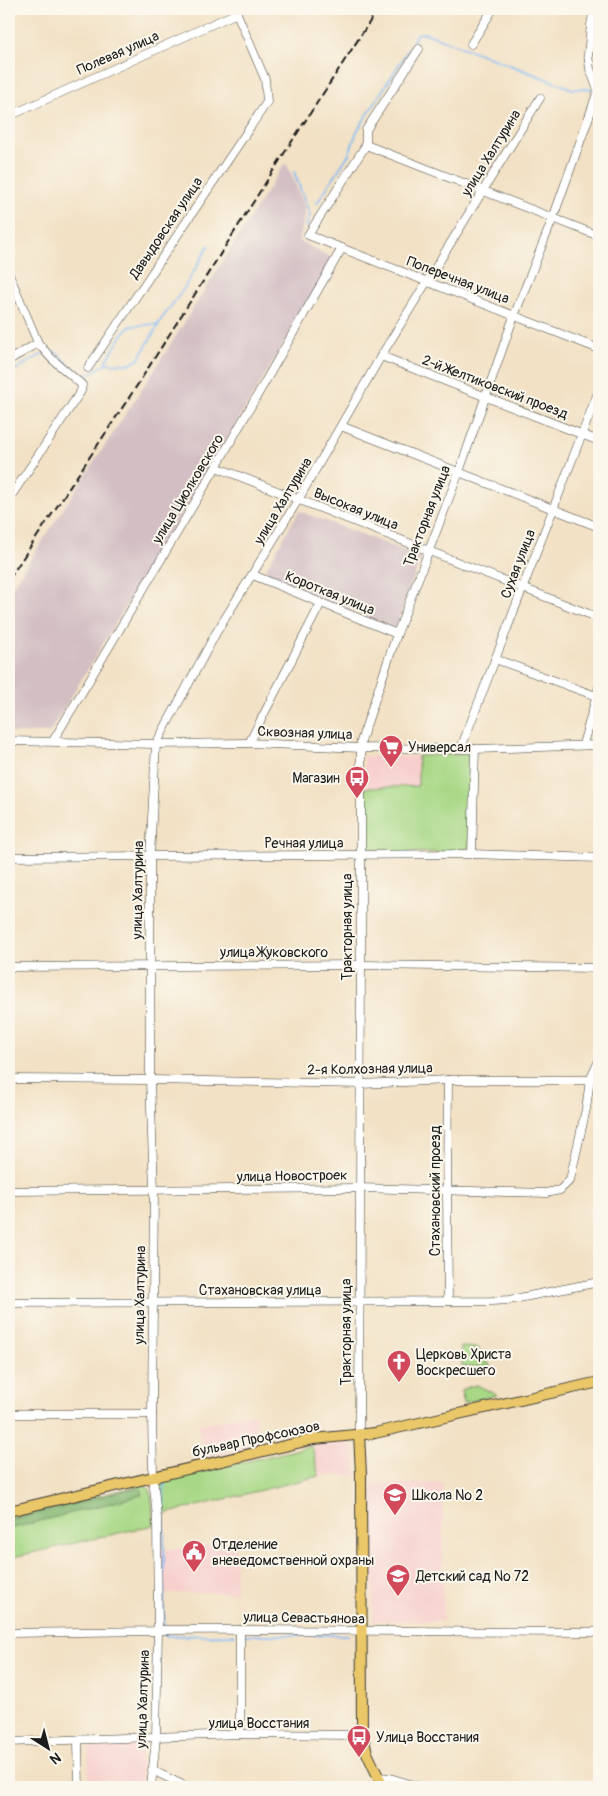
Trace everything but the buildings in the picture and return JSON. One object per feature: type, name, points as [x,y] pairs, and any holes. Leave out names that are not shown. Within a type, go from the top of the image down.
[{"type":"main road","name":"бульвар Профсоюзов","points":[[9,1511],[314,1439],[359,1434],[443,1418],[599,1382]]},
{"type":"main road","name":"Тракторная улица","points":[[359,1434],[361,1474],[362,1733],[367,1753],[383,1787]]},
{"type":"street","points":[[471,44],[493,9]]},
{"type":"street","points":[[594,9],[588,55],[590,69],[598,90],[590,114],[599,113]]},
{"type":"street","name":"Давыдовская улица","points":[[88,368],[267,102],[265,79],[236,11]]},
{"type":"street","name":"Полевая улица","points":[[9,116],[236,11]]},
{"type":"street","points":[[419,50],[366,130],[366,145],[599,236]]},
{"type":"street","name":"улица Халтурина","points":[[151,1787],[156,1738],[158,1630],[157,1518],[153,1477],[152,1414],[154,1190],[150,1080],[150,856],[156,744],[216,633],[298,500],[381,356],[540,98]]},
{"type":"street","name":"Тракторная улица","points":[[359,1434],[361,741],[397,634],[459,472],[514,316],[554,218],[590,114]]},
{"type":"street","name":"Поперечная улица","points":[[366,145],[308,235],[599,349]]},
{"type":"street","name":"улица Циолковского","points":[[53,741],[216,467],[342,248]]},
{"type":"street","points":[[9,274],[41,346],[51,358],[82,385],[81,391],[9,499]]},
{"type":"street","points":[[9,360],[41,346]]},
{"type":"street","name":"2-й Желтиковский проезд","points":[[381,356],[599,441]]},
{"type":"street","name":"Сухая улица","points":[[461,748],[599,390]]},
{"type":"street","points":[[341,426],[599,526]]},
{"type":"street","name":"Высокая улица","points":[[216,467],[599,618]]},
{"type":"street","name":"Короткая улица","points":[[253,575],[397,634]]},
{"type":"street","points":[[249,744],[321,603]]},
{"type":"street","points":[[495,659],[596,696]]},
{"type":"street","points":[[583,744],[599,687]]},
{"type":"street","name":"Сквозная улица","points":[[9,740],[475,749],[583,744],[599,745]]},
{"type":"street","points":[[472,854],[475,749]]},
{"type":"street","name":"Речная улица","points":[[9,857],[472,854],[599,858]]},
{"type":"street","name":"улица Жуковского","points":[[9,967],[361,964],[599,968]]},
{"type":"street","points":[[590,1080],[599,1061]]},
{"type":"street","name":"2-я Колхозная улица","points":[[9,1079],[361,1084],[448,1080],[590,1080]]},
{"type":"street","name":"Стахановский проезд","points":[[448,1080],[448,1302]]},
{"type":"street","name":"улица Новостроек","points":[[9,1190],[359,1188],[546,1193],[560,1190],[570,1180],[586,1109],[590,1080]]},
{"type":"street","name":"Стахановская улица","points":[[9,1303],[360,1303],[509,1300],[599,1282]]},
{"type":"street","points":[[9,1414],[152,1414]]},
{"type":"street","name":"улица Севастьянова","points":[[9,1633],[324,1629],[362,1632],[599,1632]]},
{"type":"street","points":[[240,1630],[240,1734]]},
{"type":"street","name":"улица Восстания","points":[[9,1742],[240,1734],[354,1735],[362,1733]]},
{"type":"street","points":[[78,1741],[79,1787]]},
{"type":"street","points":[[152,1770],[187,1787]]},
{"type":"street","points":[[379,1777],[390,1778],[420,1787]]},
{"type":"shaded area","points":[[284,164],[287,165],[304,205],[304,218],[299,241],[334,259],[49,733],[9,733],[9,592],[155,369]]},
{"type":"shaded area","points":[[299,511],[421,557],[396,628],[265,576],[264,572]]},
{"type":"shaded area","points":[[364,756],[418,756],[418,786],[364,788]]},
{"type":"shaded area","points":[[254,1413],[260,1445],[205,1458],[198,1425]]},
{"type":"shaded area","points":[[339,1440],[347,1442],[354,1449],[357,1475],[319,1476],[312,1446]]},
{"type":"shaded area","points":[[443,1483],[443,1621],[373,1621],[372,1484]]},
{"type":"shaded area","points":[[235,1543],[236,1592],[160,1594],[160,1550]]},
{"type":"shaded area","points":[[141,1746],[142,1787],[89,1787],[88,1748]]},
{"type":"green space","points":[[470,754],[469,852],[365,853],[364,788],[418,786],[418,756]]},
{"type":"green space","points":[[461,1347],[479,1348],[479,1358],[483,1358],[484,1362],[488,1362],[490,1366],[462,1367]]},
{"type":"green space","points":[[477,1385],[497,1395],[463,1403],[462,1390]]},
{"type":"green space","points":[[312,1446],[319,1476],[160,1515],[159,1482]]},
{"type":"green space","points":[[141,1485],[146,1486],[151,1491],[154,1525],[9,1558],[9,1518]]},
{"type":"green space","points":[[139,1487],[142,1490],[142,1495],[9,1529],[9,1520]]},
{"type":"waterway","points":[[413,41],[416,34],[425,33],[573,89],[592,89]]},
{"type":"waterway","points":[[317,203],[349,154],[357,131],[410,47]]},
{"type":"waterway","points":[[294,172],[310,215],[306,228]]},
{"type":"waterway","points":[[50,351],[57,353],[81,377],[104,365],[124,332],[131,326],[158,324],[185,287],[209,245]]},
{"type":"waterway","points":[[105,363],[128,364],[138,360],[159,324]]},
{"type":"waterway","points":[[9,373],[43,354]]},
{"type":"waterway","points":[[164,1482],[164,1514]]},
{"type":"waterway","points":[[164,1518],[164,1627]]},
{"type":"waterway","points":[[164,1634],[164,1636],[235,1635]]},
{"type":"waterway","points":[[246,1635],[348,1635]]},
{"type":"railway","points":[[9,579],[138,384],[378,9]]},
{"type":"place","name":"Универсал","points":[[391,768]]},
{"type":"place","name":"Магазин","points":[[357,799]]},
{"type":"place","name":"Церковь Христа Воскресшего","points":[[399,1383]]},
{"type":"place","name":"Школа № 2","points":[[395,1516]]},
{"type":"place","name":"Отделение вневедомственной охраны","points":[[194,1573]]},
{"type":"place","name":"Детский сад № 72","points":[[398,1597]]},
{"type":"place","name":"Улица Восстания","points":[[359,1758]]}]
